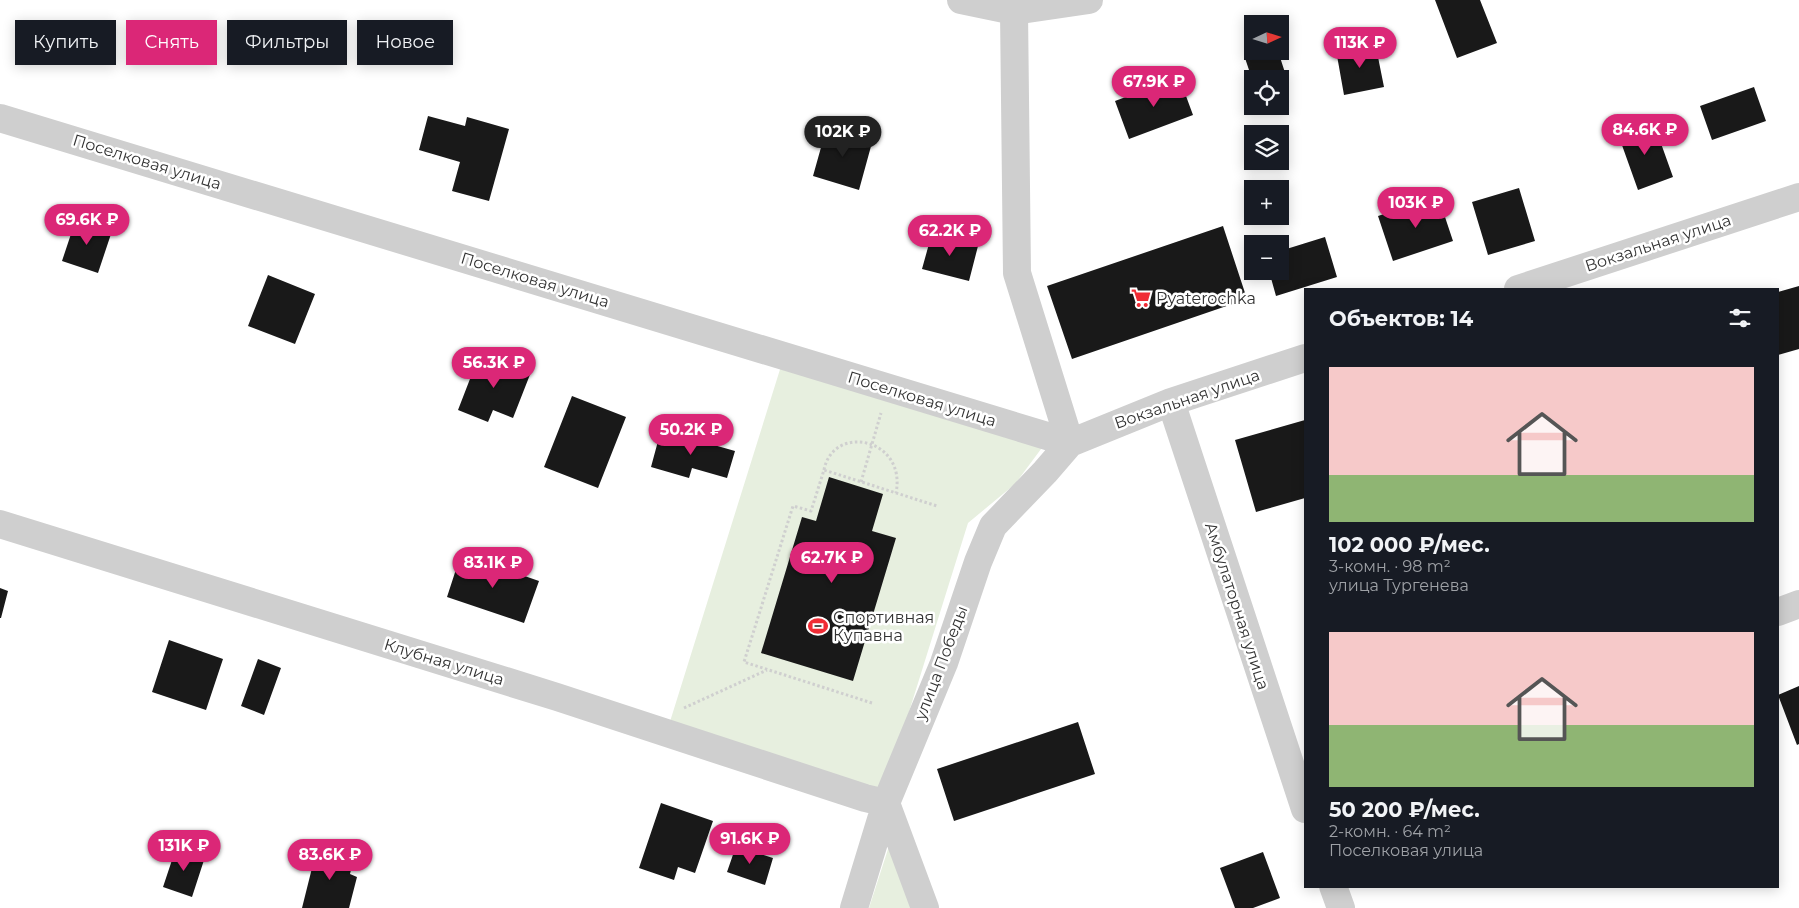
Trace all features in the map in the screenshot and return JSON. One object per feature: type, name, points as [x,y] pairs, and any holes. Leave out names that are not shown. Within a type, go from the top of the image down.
[{"type":"street","points":[[961,0],[1014,10],[1089,0]]},
{"type":"street","points":[[1014,10],[1017,273],[1070,443]]},
{"type":"street","name":"Поселковая улица","points":[[0,118],[1070,443]]},
{"type":"street","name":"Вокзальная улица","points":[[1521,288],[1799,197]]},
{"type":"street","name":"Вокзальная улица","points":[[1070,443],[1171,402],[1304,358]]},
{"type":"street","name":"Амбулаторная улица","points":[[1171,402],[1300,779],[1304,803]]},
{"type":"street","name":"улица Победы","points":[[854,908],[886,803],[944,663],[978,562],[993,526],[1070,443]]},
{"type":"street","name":"Клубная улица","points":[[0,524],[557,697],[886,803]]},
{"type":"street","points":[[1779,612],[1799,604]]},
{"type":"street","points":[[886,803],[926,908]]},
{"type":"street","points":[[1334,888],[1341,908]]},
{"type":"path","points":[[862,482],[882,409]]},
{"type":"path","points":[[872,703],[744,662],[793,506],[811,511],[825,463],[829,456],[843,446],[858,442],[873,444],[881,449],[894,464],[898,484],[896,493]]},
{"type":"path","points":[[824,470],[937,506]]},
{"type":"path","points":[[645,726],[767,670]]},
{"type":"green space","name":"Спортивная Купавна","points":[[782,363],[1044,445],[1015,484],[968,523],[883,795],[668,728]]},
{"type":"green space","points":[[890,843],[918,908],[869,908]]},
{"type":"building","points":[[1435,0],[1480,0],[1497,43],[1457,58]]},
{"type":"building","points":[[1375,42],[1384,87],[1344,95],[1336,50]]},
{"type":"building","points":[[1246,60],[1281,60],[1284,70],[1249,70]]},
{"type":"building","points":[[1179,77],[1193,115],[1129,139],[1115,101]]},
{"type":"building","points":[[1754,87],[1766,121],[1712,140],[1700,106]]},
{"type":"building","points":[[428,116],[465,126],[467,117],[509,129],[489,201],[452,191],[460,162],[419,150]]},
{"type":"building","points":[[1653,121],[1673,177],[1638,190],[1618,134]]},
{"type":"building","points":[[827,126],[873,139],[859,190],[813,176]]},
{"type":"building","points":[[1519,188],[1535,241],[1488,255],[1472,202]]},
{"type":"building","points":[[1438,196],[1453,241],[1393,261],[1378,216]]},
{"type":"building","points":[[76,219],[112,231],[98,273],[62,261]]},
{"type":"building","points":[[1223,226],[1247,299],[1072,359],[1047,286]]},
{"type":"building","points":[[932,233],[978,246],[969,281],[922,269]]},
{"type":"building","points":[[1325,237],[1337,277],[1276,296],[1272,280],[1289,280],[1289,248]]},
{"type":"building","points":[[268,275],[315,294],[295,344],[248,326]]},
{"type":"building","points":[[1799,286],[1799,349],[1779,355],[1779,292]]},
{"type":"building","points":[[480,353],[531,372],[513,418],[493,410],[488,422],[458,410]]},
{"type":"building","points":[[572,396],[626,417],[598,488],[544,467]]},
{"type":"building","points":[[1304,420],[1304,498],[1256,512],[1235,440]]},
{"type":"building","points":[[661,430],[735,451],[727,478],[692,468],[689,478],[651,467]]},
{"type":"building","points":[[829,477],[883,494],[872,531],[896,538],[853,681],[761,653],[802,517],[816,521]]},
{"type":"building","points":[[461,554],[539,581],[524,623],[447,597]]},
{"type":"building","points":[[0,588],[8,591],[1,618],[0,618]]},
{"type":"building","points":[[169,640],[223,659],[206,710],[152,692]]},
{"type":"building","points":[[258,659],[281,668],[264,715],[241,706]]},
{"type":"building","points":[[1799,686],[1799,744],[1797,745],[1779,698],[1779,695]]},
{"type":"building","points":[[1078,722],[1095,774],[954,821],[937,769]]},
{"type":"building","points":[[661,803],[713,821],[695,873],[678,867],[674,880],[639,868]]},
{"type":"building","points":[[736,846],[773,858],[765,885],[727,872]]},
{"type":"building","points":[[176,848],[205,857],[192,897],[163,887]]},
{"type":"building","points":[[317,848],[354,857],[350,874],[357,877],[349,908],[302,908]]},
{"type":"building","points":[[1263,852],[1280,898],[1253,908],[1235,908],[1220,868]]},
{"type":"place","name":"Pyaterochka","points":[[1141,298]]},
{"type":"place","name":"Спортивная Купавна","points":[[818,626]]}]
